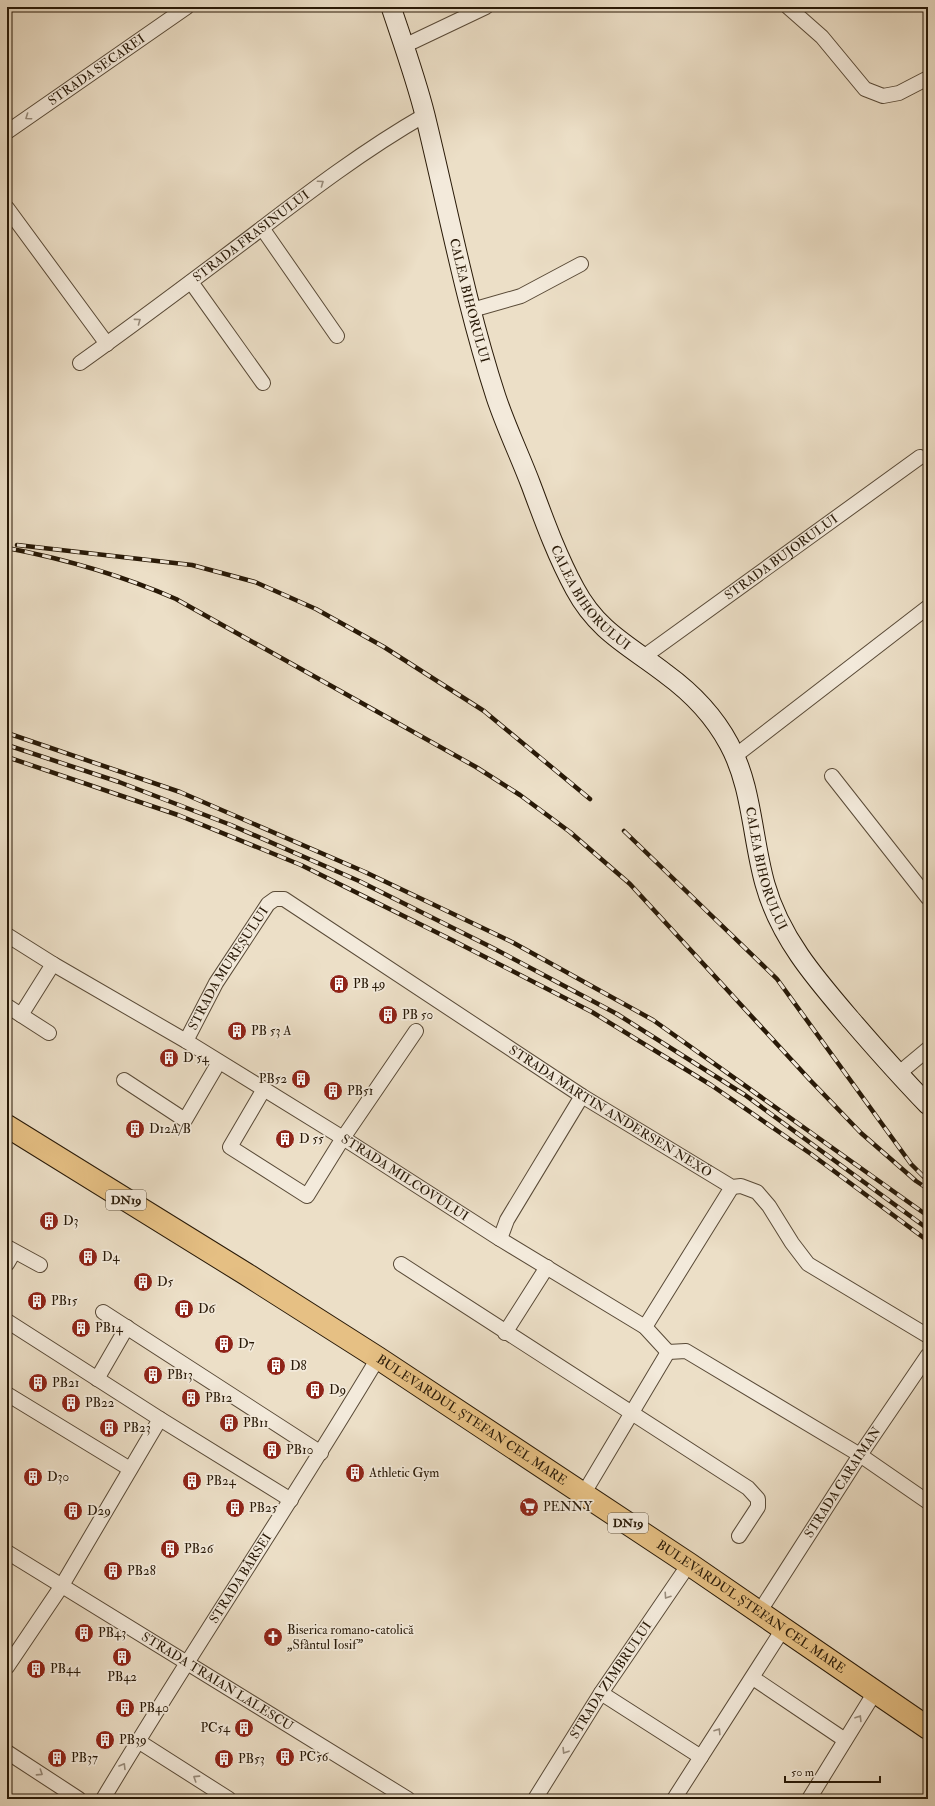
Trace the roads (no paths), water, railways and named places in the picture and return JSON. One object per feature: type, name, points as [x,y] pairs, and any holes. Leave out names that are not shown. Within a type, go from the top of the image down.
[{"type":"main road","name":"CALEA BIHORULUI","points":[[391,7],[425,115],[472,310],[497,399],[559,555],[573,586],[589,612],[609,633],[642,658],[663,671],[689,692],[721,730],[735,756],[743,780],[765,884],[790,942],[805,965],[825,989],[898,1074],[928,1105]]},
{"type":"main road","name":"BULEVARDUL ȘTEFAN CEL MARE","points":[[7,1126],[246,1274],[378,1358],[584,1493],[760,1611],[783,1629],[875,1692],[928,1726]]},
{"type":"street","name":"STRADA SECAREI","points":[[7,132],[187,7]]},
{"type":"street","points":[[404,46],[486,7]]},
{"type":"street","points":[[788,7],[822,38],[865,88],[883,96],[899,93],[928,78]]},
{"type":"street","name":"STRADA FRASINULUI","points":[[80,363],[191,282],[308,192],[387,136],[425,115]]},
{"type":"street","points":[[7,208],[107,344]]},
{"type":"street","points":[[262,228],[337,336]]},
{"type":"street","points":[[472,310],[521,296],[581,264]]},
{"type":"street","points":[[191,282],[263,382]]},
{"type":"street","name":"STRADA BUJORULUI","points":[[642,658],[920,457]]},
{"type":"street","points":[[735,756],[928,607]]},
{"type":"street","points":[[832,776],[928,898]]},
{"type":"street","name":"STRADA MUREȘULUI","points":[[186,1041],[216,983],[268,904],[275,899]]},
{"type":"street","name":"STRADA MARTIN ANDERSEN NEXÖ","points":[[275,899],[284,899],[582,1096],[732,1187],[741,1186],[757,1192],[808,1264],[928,1336]]},
{"type":"street","name":"STRADA MILCOVULUI","points":[[7,935],[53,964],[186,1041],[343,1138],[500,1239],[644,1327],[668,1352]]},
{"type":"street","points":[[21,1014],[53,964]]},
{"type":"street","points":[[7,1006],[49,1033]]},
{"type":"street","points":[[264,1089],[230,1147],[307,1196],[343,1138],[416,1031]]},
{"type":"street","points":[[898,1074],[928,1049]]},
{"type":"street","points":[[124,1080],[185,1120],[219,1062]]},
{"type":"street","points":[[500,1239],[507,1220],[582,1096]]},
{"type":"street","points":[[644,1327],[732,1187]]},
{"type":"street","points":[[7,1264],[11,1250],[40,1266]]},
{"type":"street","points":[[401,1264],[505,1333],[748,1488],[758,1499],[758,1507],[739,1536]]},
{"type":"street","points":[[505,1333],[547,1267]]},
{"type":"street","points":[[103,1312],[321,1453]]},
{"type":"street","points":[[7,1321],[160,1419],[291,1500]]},
{"type":"street","points":[[97,1379],[127,1327]]},
{"type":"street","points":[[584,1493],[668,1352],[686,1351],[860,1455],[928,1502]]},
{"type":"street","name":"STRADA CARAIMAN","points":[[760,1611],[860,1455],[928,1355]]},
{"type":"street","name":"STRADA BÂRSEI","points":[[103,1799],[138,1741],[321,1453],[378,1358]]},
{"type":"street","points":[[7,1394],[130,1469]]},
{"type":"street","points":[[7,1667],[61,1586],[160,1419]]},
{"type":"street","name":"STRADA TRAIAN LALESCU","points":[[7,1552],[408,1799]]},
{"type":"street","name":"STRADA ZIMBRULUI","points":[[535,1799],[601,1693],[689,1564]]},
{"type":"street","points":[[674,1799],[783,1629]]},
{"type":"street","points":[[752,1678],[846,1740]]},
{"type":"street","points":[[809,1799],[875,1692]]},
{"type":"street","points":[[601,1693],[701,1757]]},
{"type":"street","points":[[138,1741],[228,1799]]},
{"type":"street","points":[[7,1753],[79,1799]]},
{"type":"railway","points":[[17,545],[192,565],[255,582],[316,609],[384,647],[484,711],[590,799]]},
{"type":"railway","points":[[7,548],[50,557],[114,575],[176,599],[476,767],[520,795],[570,832],[630,884],[810,1080],[861,1133],[916,1181],[928,1189]]},
{"type":"railway","points":[[7,733],[180,792],[365,872],[512,942],[653,1020],[928,1216]]},
{"type":"railway","points":[[7,745],[119,782],[231,825],[359,881],[493,948],[617,1014],[745,1095],[928,1229]]},
{"type":"railway","points":[[7,757],[178,815],[301,865],[592,1012],[711,1085],[811,1154],[928,1241]]},
{"type":"railway","points":[[624,831],[777,979],[911,1164],[928,1181]]},
{"type":"place","name":"PB 49","points":[[339,984]]},
{"type":"place","name":"PB 50","points":[[388,1015]]},
{"type":"place","name":"PB 53 A","points":[[237,1031]]},
{"type":"place","name":"D 54","points":[[169,1058]]},
{"type":"place","name":"PB52","points":[[301,1079]]},
{"type":"place","name":"PB51","points":[[333,1091]]},
{"type":"place","name":"D12A/B","points":[[135,1129]]},
{"type":"place","name":"D 55","points":[[285,1139]]},
{"type":"place","name":"D3","points":[[49,1221]]},
{"type":"place","name":"D4","points":[[88,1257]]},
{"type":"place","name":"D5","points":[[143,1282]]},
{"type":"place","name":"PB15","points":[[37,1301]]},
{"type":"place","name":"D6","points":[[184,1309]]},
{"type":"place","name":"PB14","points":[[81,1328]]},
{"type":"place","name":"D7","points":[[224,1344]]},
{"type":"place","name":"D8","points":[[276,1366]]},
{"type":"place","name":"PB13","points":[[153,1375]]},
{"type":"place","name":"PB21","points":[[38,1383]]},
{"type":"place","name":"D9","points":[[315,1390]]},
{"type":"place","name":"PB12","points":[[191,1398]]},
{"type":"place","name":"PB22","points":[[71,1403]]},
{"type":"place","name":"PB11","points":[[229,1423]]},
{"type":"place","name":"PB23","points":[[109,1428]]},
{"type":"place","name":"PB10","points":[[272,1450]]},
{"type":"place","name":"Athletic Gym","points":[[355,1473]]},
{"type":"place","name":"D30","points":[[33,1477]]},
{"type":"place","name":"PB24","points":[[192,1481]]},
{"type":"place","name":"PENNY","points":[[529,1507]]},
{"type":"place","name":"PB25","points":[[235,1508]]},
{"type":"place","name":"D29","points":[[73,1511]]},
{"type":"place","name":"PB26","points":[[170,1549]]},
{"type":"place","name":"PB28","points":[[113,1571]]},
{"type":"place","name":"PB43","points":[[84,1633]]},
{"type":"place","name":"Biserica romano-catolică „Sfântul Iosif”","points":[[273,1637]]},
{"type":"place","name":"PB42","points":[[122,1657]]},
{"type":"place","name":"PB44","points":[[36,1669]]},
{"type":"place","name":"PB40","points":[[125,1708]]},
{"type":"place","name":"PC54","points":[[244,1728]]},
{"type":"place","name":"PB39","points":[[105,1740]]},
{"type":"place","name":"PC56","points":[[285,1757]]},
{"type":"place","name":"PB37","points":[[57,1758]]},
{"type":"place","name":"PB53","points":[[224,1759]]}]
